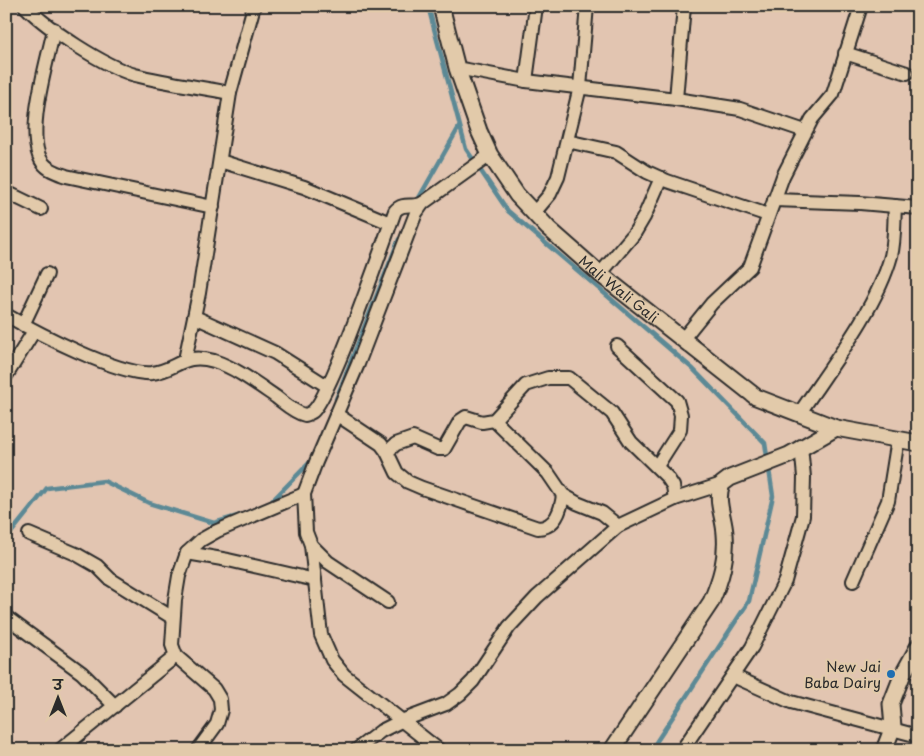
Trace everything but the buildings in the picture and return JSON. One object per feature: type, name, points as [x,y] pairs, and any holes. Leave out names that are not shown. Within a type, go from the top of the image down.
[{"type":"street","points":[[25,6],[54,29],[110,65],[134,75],[230,92]]},
{"type":"street","points":[[185,360],[195,317],[230,92],[254,6]]},
{"type":"street","name":"Mali Wali Gali","points":[[441,6],[457,68],[479,131],[485,159],[517,195],[600,274],[756,397],[836,428],[918,443]]},
{"type":"street","points":[[526,81],[536,6]]},
{"type":"street","points":[[534,212],[550,194],[558,177],[580,87],[587,6]]},
{"type":"street","points":[[676,99],[684,6]]},
{"type":"street","points":[[682,340],[712,304],[750,267],[774,200],[806,131],[812,119],[833,94],[861,6]]},
{"type":"street","points":[[54,29],[38,109],[35,138],[42,163],[51,170],[66,176],[213,207]]},
{"type":"street","points":[[845,52],[907,73]]},
{"type":"street","points":[[457,68],[526,81],[676,99],[740,109],[806,131]]},
{"type":"street","points":[[567,141],[616,152],[661,178],[768,215]]},
{"type":"street","points":[[6,315],[29,328],[116,367],[153,373],[185,360],[200,358],[229,368],[305,415],[315,409],[339,360],[395,210],[399,206],[415,204],[485,159]]},
{"type":"street","points":[[220,161],[304,187],[390,223]]},
{"type":"street","points":[[600,274],[634,234],[644,217],[661,178]]},
{"type":"street","points":[[6,192],[41,209]]},
{"type":"street","points":[[774,200],[918,208]]},
{"type":"street","points":[[415,204],[416,213],[358,364],[304,494],[306,532],[311,545],[321,635],[332,660],[344,675],[439,750]]},
{"type":"street","points":[[799,414],[859,323],[880,285],[891,255],[895,206]]},
{"type":"street","points":[[6,376],[29,328],[47,274]]},
{"type":"street","points":[[195,317],[276,353],[327,386]]},
{"type":"street","points":[[618,346],[677,401],[681,415],[680,430],[657,466]]},
{"type":"street","points":[[339,360],[358,364]]},
{"type":"street","points":[[387,452],[396,444],[413,438],[438,449],[444,449],[460,421],[466,417],[482,422],[494,420],[526,385],[548,378],[569,378],[612,413],[631,442],[657,466],[673,486],[675,499]]},
{"type":"street","points":[[336,414],[368,434],[387,452],[397,473],[408,482],[538,528],[545,528],[556,518],[564,495]]},
{"type":"street","points":[[494,420],[548,473],[564,495],[577,503],[602,513],[618,526]]},
{"type":"street","points":[[356,750],[381,732],[401,721],[446,704],[460,694],[473,681],[509,627],[536,597],[618,526],[675,499],[722,484],[730,478],[752,471],[836,428]]},
{"type":"street","points":[[853,581],[888,501],[898,439]]},
{"type":"street","points":[[682,750],[752,646],[785,581],[803,516],[804,477],[795,450]]},
{"type":"street","points":[[612,750],[711,602],[722,578],[726,556],[725,532],[718,500],[722,484]]},
{"type":"street","points":[[198,750],[217,724],[221,710],[220,699],[214,689],[176,656],[172,645],[173,618],[179,576],[187,553],[201,540],[217,531],[304,494]]},
{"type":"street","points":[[29,534],[76,554],[97,566],[110,579],[173,618]]},
{"type":"street","points":[[311,545],[328,562],[388,602]]},
{"type":"street","points":[[187,553],[228,560],[315,580]]},
{"type":"street","points":[[6,617],[82,673],[115,706]]},
{"type":"street","points":[[884,750],[893,727],[891,704],[902,676],[918,647]]},
{"type":"street","points":[[60,750],[176,656]]},
{"type":"street","points":[[733,676],[791,702],[893,727],[918,736]]},
{"type":"waterway","points":[[428,6],[466,149],[508,211],[693,369],[765,443],[773,496],[749,601],[651,750]]},
{"type":"waterway","points":[[416,203],[459,127]]},
{"type":"waterway","points":[[336,399],[399,239]]},
{"type":"waterway","points":[[269,504],[310,462]]},
{"type":"waterway","points":[[6,539],[47,488],[104,481],[149,503],[214,523],[241,515]]},
{"type":"place","name":"New Jai Baba Dairy","points":[[891,674]]}]
